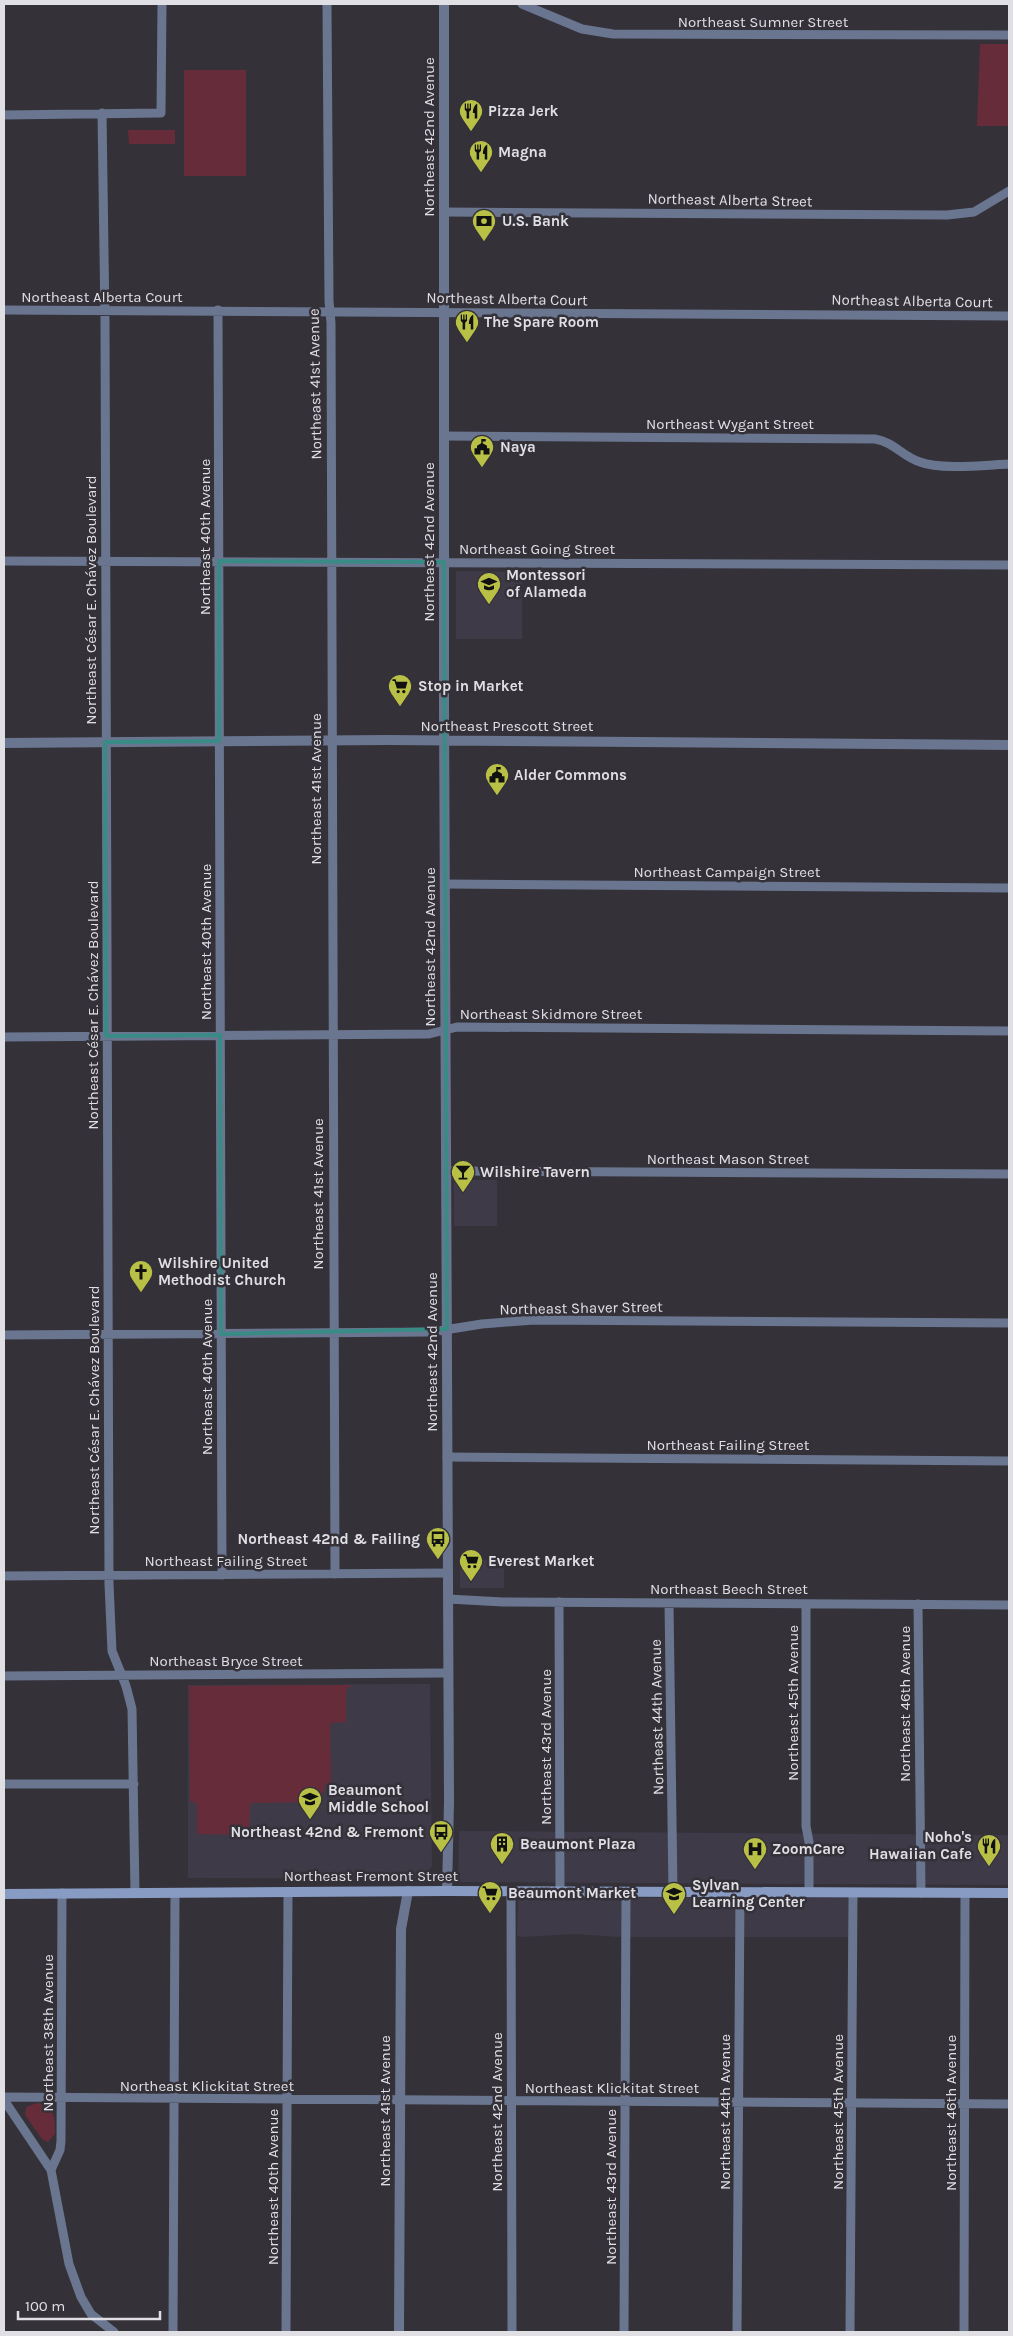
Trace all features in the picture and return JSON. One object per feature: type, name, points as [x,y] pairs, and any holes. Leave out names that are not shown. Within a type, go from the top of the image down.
[{"type":"main road","name":"Northeast Fremont Street","points":[[4,1894],[408,1891],[1009,1893]]},
{"type":"street","points":[[4,114],[161,113],[162,4]]},
{"type":"street","name":"Northeast 41st Avenue","points":[[327,4],[335,1574]]},
{"type":"street","name":"Northeast 42nd Avenue","points":[[444,4],[444,741],[448,1573],[447,1891]]},
{"type":"street","name":"Northeast Sumner Street","points":[[522,4],[582,29],[613,34],[1009,35]]},
{"type":"street","name":"Northeast César E. Chávez Boulevard","points":[[102,113],[108,1575],[112,1650],[132,1709],[134,1893]]},
{"type":"street","name":"Northeast Alberta Street","points":[[444,212],[947,215],[974,212],[1009,192]]},
{"type":"street","name":"Northeast Alberta Court","points":[[4,310],[444,311],[1009,316]]},
{"type":"street","name":"Northeast 40th Avenue","points":[[218,310],[222,1574]]},
{"type":"street","name":"Northeast Wygant Street","points":[[444,436],[876,439],[891,443],[909,457],[925,464],[1009,464]]},
{"type":"street","name":"Northeast Going Street","points":[[4,560],[1009,565]]},
{"type":"street","name":"Northeast Prescott Street","points":[[4,744],[331,740],[1009,745]]},
{"type":"street","name":"Northeast Campaign Street","points":[[445,884],[1009,888]]},
{"type":"street","name":"Northeast Skidmore Street","points":[[4,1037],[429,1034],[457,1027],[1009,1031]]},
{"type":"street","name":"Northeast Mason Street","points":[[446,1171],[1009,1174]]},
{"type":"street","name":"Northeast Shaver Street","points":[[4,1335],[432,1332],[534,1320],[1009,1323]]},
{"type":"street","name":"Northeast Failing Street","points":[[447,1457],[1009,1461]]},
{"type":"street","name":"Northeast Failing Street","points":[[4,1576],[448,1573]]},
{"type":"street","name":"Northeast Beech Street","points":[[448,1599],[559,1602],[1009,1605]]},
{"type":"street","name":"Northeast 43rd Avenue","points":[[559,1602],[560,1891]]},
{"type":"street","name":"Northeast 44th Avenue","points":[[669,1603],[673,1892]]},
{"type":"street","name":"Northeast 45th Avenue","points":[[806,1604],[806,1826],[809,1842],[810,1892]]},
{"type":"street","name":"Northeast 46th Avenue","points":[[918,1604],[921,1893]]},
{"type":"street","name":"Northeast Bryce Street","points":[[4,1676],[448,1673]]},
{"type":"street","points":[[4,1784],[134,1784]]},
{"type":"street","name":"Northeast 41st Avenue","points":[[399,2332],[401,1929],[408,1891]]},
{"type":"street","name":"Northeast 42nd Avenue","points":[[511,1891],[512,2332]]},
{"type":"street","name":"Northeast 40th Avenue","points":[[286,2332],[288,1892]]},
{"type":"street","name":"Northeast 43rd Avenue","points":[[624,2332],[626,1892]]},
{"type":"street","name":"Northeast 44th Avenue","points":[[737,2332],[740,1892]]},
{"type":"street","name":"Northeast 38th Avenue","points":[[51,2170],[60,2150],[62,1893]]},
{"type":"street","points":[[173,2332],[175,1893]]},
{"type":"street","name":"Northeast 45th Avenue","points":[[850,2332],[853,1893]]},
{"type":"street","name":"Northeast 46th Avenue","points":[[964,2332],[966,1893]]},
{"type":"street","points":[[4,2098],[51,2170],[69,2264],[75,2284],[91,2314],[114,2332]]},
{"type":"street","name":"Northeast Klickitat Street","points":[[4,2098],[1009,2104]]},
{"type":"highlighted area","points":[[219,561],[444,562],[447,1329],[221,1334],[220,1035],[106,1036],[105,742],[219,741]]},
{"type":"shaded area","points":[[980,44],[1009,44],[1009,126],[977,126]]},
{"type":"shaded area","points":[[184,70],[246,70],[246,176],[184,176]]},
{"type":"shaded area","points":[[128,130],[175,130],[175,144],[129,144]]},
{"type":"shaded area","name":"Montessori of Alameda","points":[[456,571],[522,572],[522,639],[456,639]]},
{"type":"shaded area","points":[[454,1180],[497,1180],[497,1226],[454,1226]]},
{"type":"shaded area","points":[[460,1560],[504,1560],[504,1588],[460,1588]]},
{"type":"shaded area","name":"Beaumont Middle School","points":[[430,1684],[432,1865],[428,1874],[420,1879],[188,1878],[188,1685]]},
{"type":"shaded area","points":[[350,1685],[350,1688],[346,1689],[346,1722],[330,1723],[331,1784],[325,1785],[324,1791],[319,1796],[312,1796],[312,1802],[250,1803],[249,1835],[197,1834],[197,1803],[190,1802],[189,1686]]},
{"type":"shaded area","points":[[459,1831],[1009,1835],[1009,1885],[458,1882]]},
{"type":"shaded area","points":[[848,1897],[849,1937],[619,1937],[575,1934],[517,1936],[518,1899]]},
{"type":"shaded area","points":[[37,2103],[47,2107],[53,2114],[55,2134],[48,2142],[42,2139],[25,2115],[26,2107]]},
{"type":"place","name":"Pizza Jerk","points":[[471,132]]},
{"type":"place","name":"Magna","points":[[481,173]]},
{"type":"place","name":"U.S. Bank","points":[[484,242]]},
{"type":"place","name":"The Spare Room","points":[[467,343]]},
{"type":"place","name":"Naya","points":[[482,468]]},
{"type":"place","name":"Montessori of Alameda","points":[[489,605]]},
{"type":"place","name":"Stop in Market","points":[[400,707]]},
{"type":"place","name":"Alder Commons","points":[[497,796]]},
{"type":"place","name":"Wilshire Tavern","points":[[463,1193]]},
{"type":"place","name":"Wilshire United Methodist Church","points":[[141,1293]]},
{"type":"place","name":"Northeast 42nd & Failing","points":[[438,1560]]},
{"type":"place","name":"Everest Market","points":[[471,1582]]},
{"type":"place","name":"Beaumont Middle School","points":[[310,1820]]},
{"type":"place","name":"Northeast 42nd & Fremont","points":[[441,1853]]},
{"type":"place","name":"Beaumont Plaza","points":[[502,1865]]},
{"type":"place","name":"Noho's Hawaiian Cafe","points":[[989,1867]]},
{"type":"place","name":"ZoomCare","points":[[755,1870]]},
{"type":"place","name":"Beaumont Market","points":[[490,1914]]},
{"type":"place","name":"Sylvan Learning Center","points":[[674,1915]]}]
